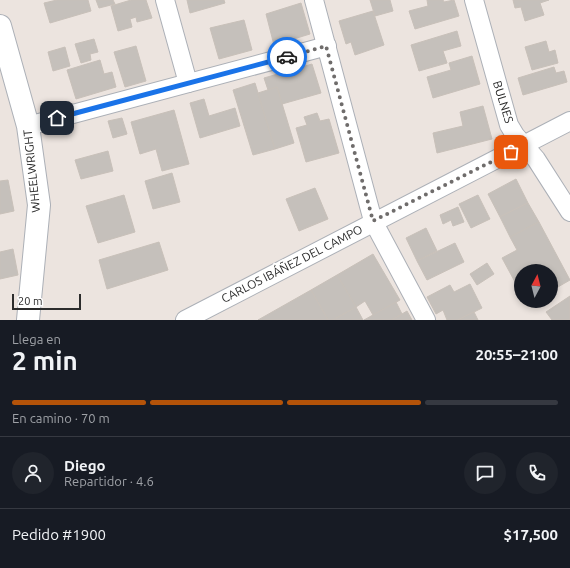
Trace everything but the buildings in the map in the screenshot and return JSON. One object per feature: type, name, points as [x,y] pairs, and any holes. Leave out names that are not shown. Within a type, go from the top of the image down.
[{"type":"main road","name":"WHEELWRIGHT","points":[[0,26],[28,126],[39,205],[28,320]]},
{"type":"street","points":[[165,0],[188,83]]},
{"type":"street","points":[[314,0],[373,221],[426,320]]},
{"type":"street","name":"BULNES","points":[[474,0],[509,125],[515,135],[536,159],[570,212]]},
{"type":"street","points":[[28,126],[326,46]]},
{"type":"street","name":"CARLOS IBÁÑEZ DEL CAMPO","points":[[185,320],[373,221],[525,146],[570,121]]},
{"type":"way so far","points":[[287,57],[326,46],[373,221],[511,152]]},
{"type":"route","points":[[57,118],[287,57]]}]
